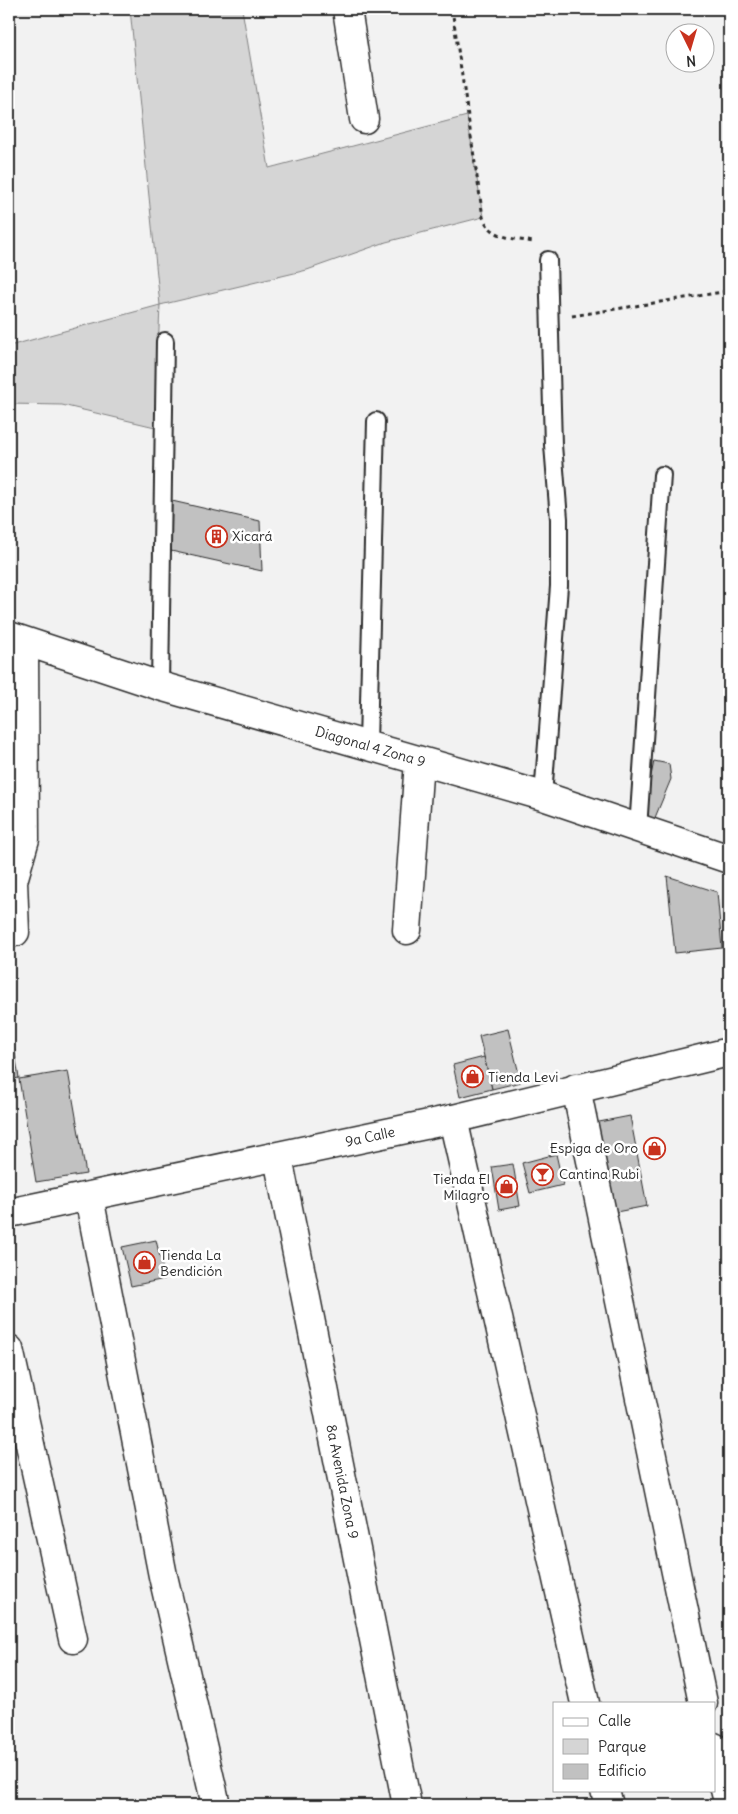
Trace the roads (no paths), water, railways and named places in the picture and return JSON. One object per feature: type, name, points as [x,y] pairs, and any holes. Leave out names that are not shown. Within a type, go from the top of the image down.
[{"type":"street","points":[[348,9],[364,119]]},
{"type":"street","points":[[15,932],[13,881],[25,838],[16,782],[16,639]]},
{"type":"street","name":"Diagonal 4 Zona 9","points":[[16,639],[160,686],[368,744],[419,761],[543,796],[729,859]]},
{"type":"street","points":[[408,930],[419,761]]},
{"type":"street","name":"9a Calle","points":[[9,1213],[278,1158],[454,1119],[729,1052]]},
{"type":"street","points":[[576,1088],[703,1702]]},
{"type":"street","points":[[454,1119],[585,1702]]},
{"type":"street","name":"8a Avenida Zona 9","points":[[278,1158],[407,1805]]},
{"type":"street","points":[[89,1197],[163,1576],[216,1805]]},
{"type":"street","points":[[9,1348],[73,1639]]},
{"type":"street","points":[[716,1755],[729,1805]]},
{"type":"street","points":[[606,1792],[609,1805]]},
{"type":"lane","points":[[543,796],[559,586],[559,519],[553,445],[548,260]]},
{"type":"lane","points":[[160,686],[165,341]]},
{"type":"lane","points":[[368,744],[376,421]]},
{"type":"lane","points":[[638,829],[662,474]]},
{"type":"place","name":"Xicará","points":[[216,536]]},
{"type":"place","name":"Tienda Levi","points":[[472,1077]]},
{"type":"place","name":"Espiga de Oro","points":[[654,1148]]},
{"type":"place","name":"Cantina Rubi","points":[[543,1174]]},
{"type":"place","name":"Tienda El Milagro","points":[[506,1187]]},
{"type":"place","name":"Tienda La Bendición","points":[[144,1263]]}]
